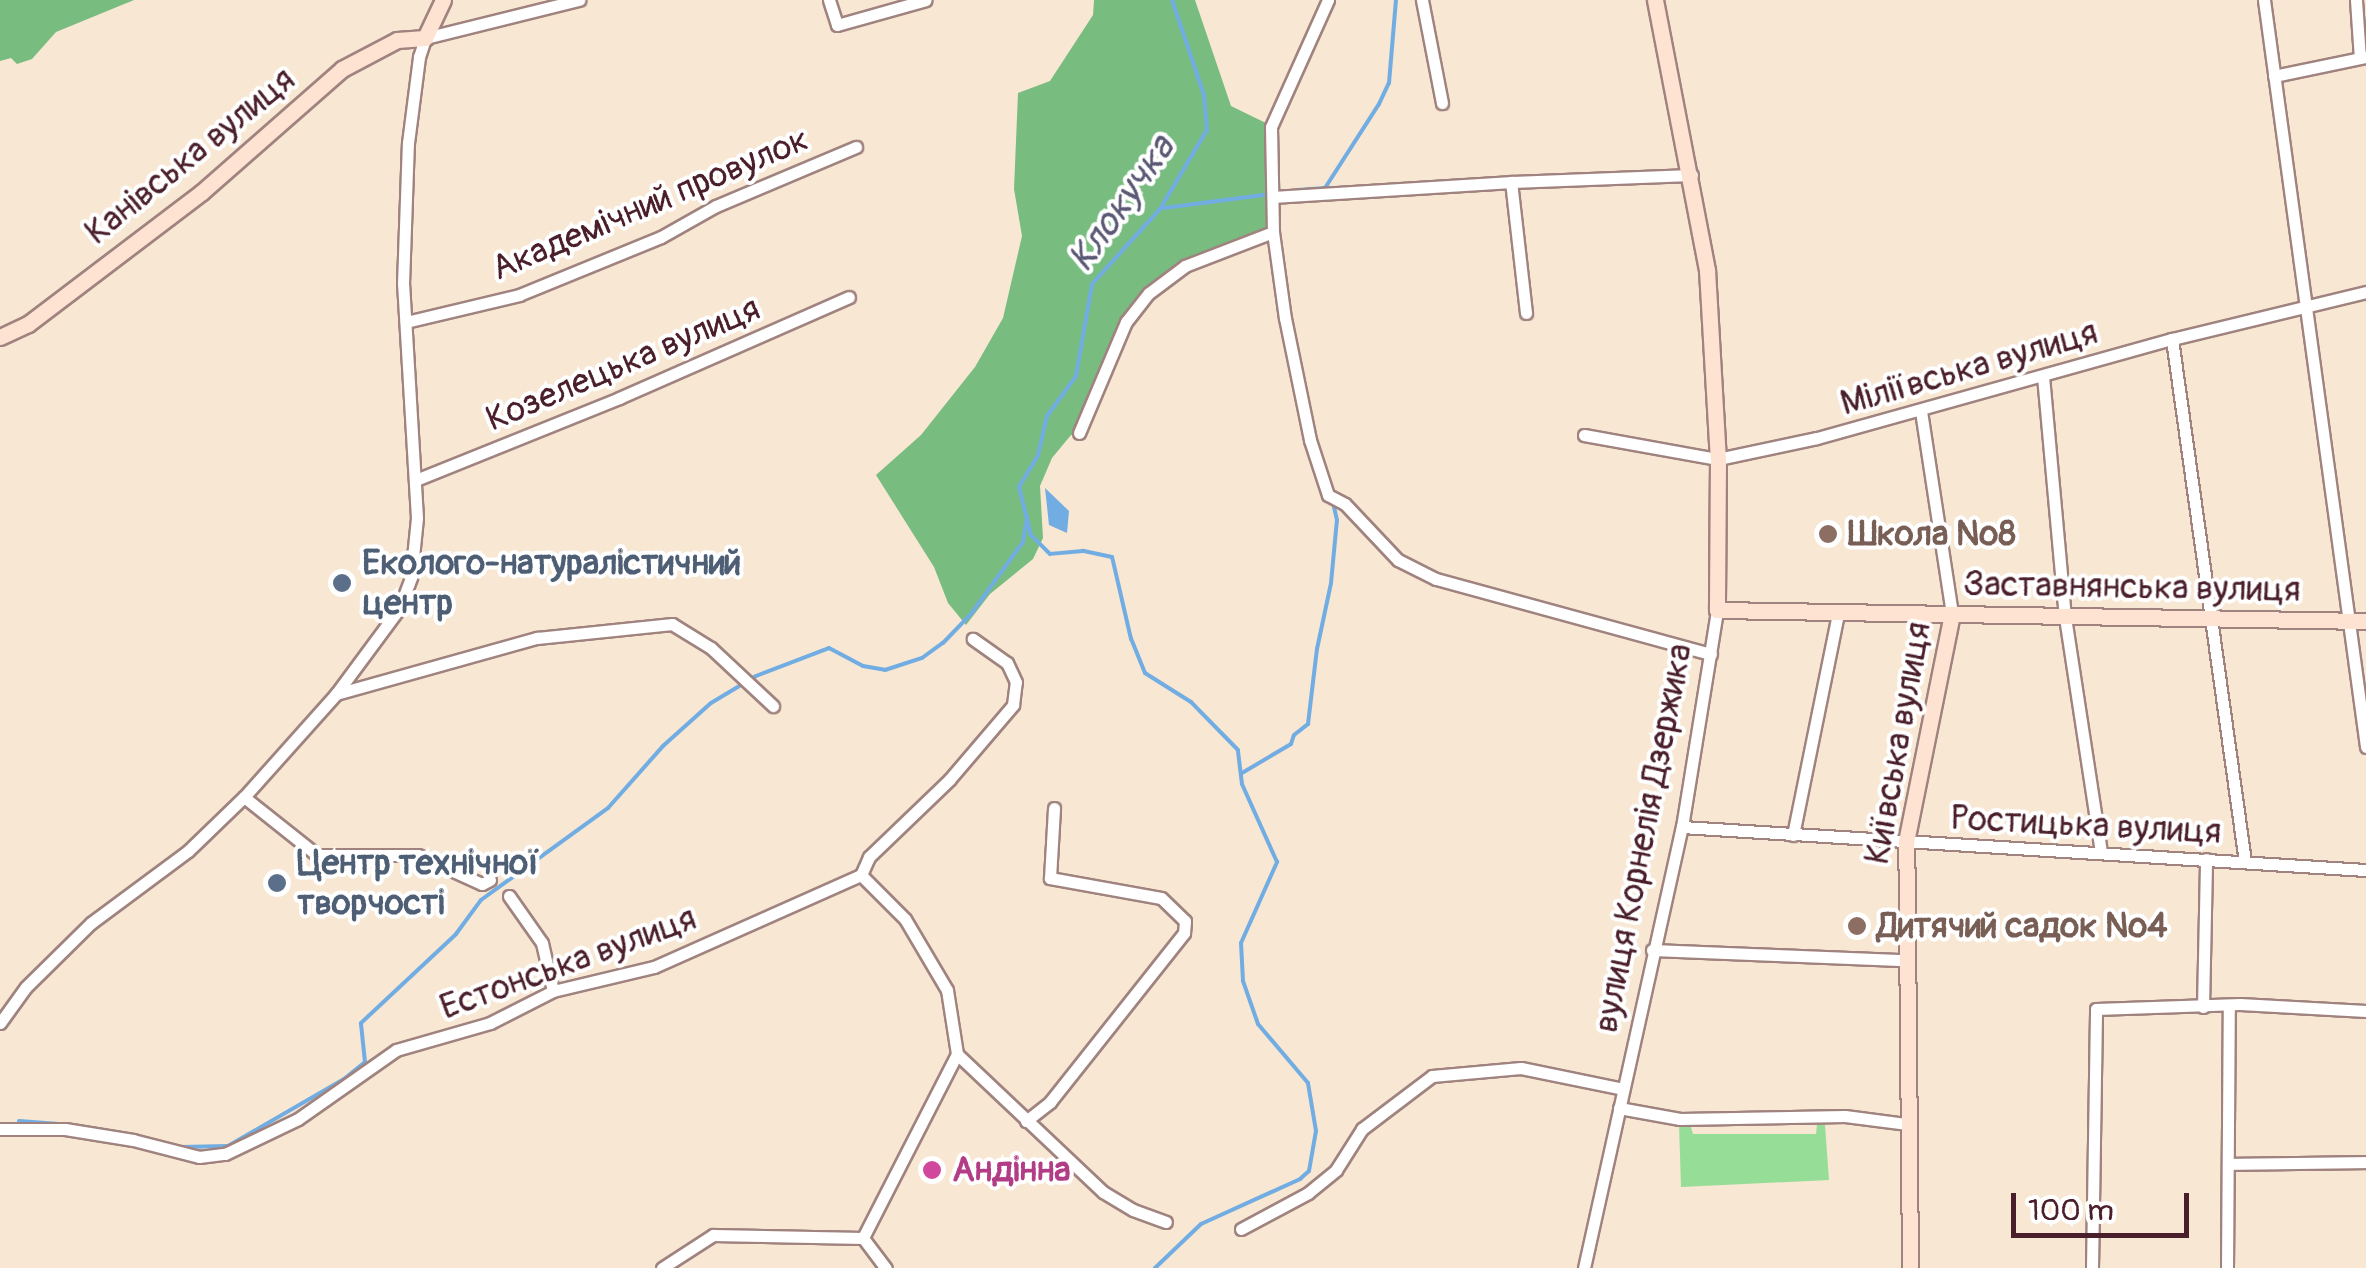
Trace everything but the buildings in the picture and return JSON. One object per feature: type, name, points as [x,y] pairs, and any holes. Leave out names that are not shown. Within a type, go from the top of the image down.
[{"type":"street","points":[[0,1023],[26,986],[91,923],[188,851],[244,796],[336,694],[383,634],[408,588],[416,540],[418,479],[406,322],[408,143],[414,76],[443,0]]},
{"type":"street","points":[[426,38],[579,0]]},
{"type":"street","points":[[828,0],[837,24],[926,0]]},
{"type":"street","points":[[1328,0],[1272,127],[1274,232],[1284,318],[1310,440],[1328,494],[1345,504],[1398,560],[1436,579],[1711,654]]},
{"type":"street","points":[[1422,0],[1442,103]]},
{"type":"street","name":"вулиця Корнелія Дзержика","points":[[1584,1268],[1682,827],[1717,610],[1718,459],[1707,270],[1692,175],[1655,0]]},
{"type":"street","points":[[2264,0],[2303,308],[2366,747]]},
{"type":"street","points":[[2274,76],[2363,58],[2356,0]]},
{"type":"street","name":"Канівська вулиця","points":[[0,337],[28,324],[202,192],[342,69],[396,40],[426,38]]},
{"type":"street","name":"Академічний провулок","points":[[406,322],[519,294],[661,237],[716,206],[856,148]]},
{"type":"street","points":[[1274,197],[1692,175]]},
{"type":"street","points":[[1512,182],[1526,313]]},
{"type":"street","points":[[1078,434],[1126,322],[1149,293],[1185,266],[1274,232]]},
{"type":"street","name":"Міліївська вулиця","points":[[1584,436],[1718,459],[1920,411],[2172,339],[2366,292]]},
{"type":"street","name":"Козелецька вулиця","points":[[418,479],[619,398],[849,298]]},
{"type":"street","points":[[2172,339],[2244,862]]},
{"type":"street","points":[[2043,376],[2065,617],[2101,852]]},
{"type":"street","name":"Київська вулиця","points":[[1910,1268],[1906,842],[1952,614],[1920,411]]},
{"type":"street","name":"Заставнянська вулиця","points":[[1717,610],[2366,621]]},
{"type":"street","points":[[1792,835],[1838,613]]},
{"type":"street","points":[[336,694],[537,638],[672,624],[711,648],[772,706]]},
{"type":"street","name":"Естонська вулиця","points":[[0,1129],[65,1129],[133,1140],[200,1157],[224,1154],[298,1119],[396,1050],[490,1023],[553,991],[654,967],[861,875],[869,858],[961,768],[1013,705],[1016,682],[1007,663],[972,639]]},
{"type":"street","points":[[244,796],[317,855],[418,855],[482,884],[490,880]]},
{"type":"street","points":[[1026,1121],[1050,1102],[1184,934],[1184,921],[1160,898],[1050,878],[1054,808]]},
{"type":"street","name":"Ростицька вулиця","points":[[1682,827],[2366,870]]},
{"type":"street","points":[[2203,1007],[2206,859]]},
{"type":"street","points":[[861,875],[905,919],[947,990],[956,1054],[863,1238]]},
{"type":"street","points":[[509,896],[527,915],[542,943],[553,991]]},
{"type":"street","points":[[1652,950],[1906,960]]},
{"type":"street","points":[[2227,1268],[2229,1007]]},
{"type":"street","points":[[2092,1268],[2096,1009],[2366,1011]]},
{"type":"street","points":[[956,1054],[1103,1192],[1166,1222]]},
{"type":"street","points":[[1241,1229],[1308,1193],[1336,1170],[1362,1130],[1432,1076],[1521,1068],[1623,1088]]},
{"type":"street","points":[[1619,1108],[1680,1120],[1846,1116],[1907,1124]]},
{"type":"street","points":[[2228,1164],[2366,1162]]},
{"type":"street","points":[[662,1268],[713,1235],[863,1238]]},
{"type":"street","points":[[863,1238],[886,1268]]},
{"type":"green space","points":[[0,0],[134,0],[56,32],[32,59],[17,64],[11,58],[0,61]]},
{"type":"green space","points":[[1094,0],[1195,0],[1231,106],[1272,126],[1275,232],[1185,267],[1150,294],[1126,323],[1079,437],[1071,435],[1052,458],[1040,486],[1043,538],[1033,559],[990,594],[966,625],[948,603],[934,567],[876,475],[921,435],[975,367],[1003,318],[1022,236],[1014,189],[1018,93],[1050,81],[1093,15]]},
{"type":"green space","points":[[1679,1124],[1690,1124],[1693,1134],[1816,1134],[1817,1124],[1825,1125],[1829,1180],[1681,1187]]},
{"type":"water","points":[[1045,488],[1069,511],[1067,533],[1049,525]]},
{"type":"waterway","name":"Клокучка","points":[[1155,1268],[1201,1224],[1300,1179],[1309,1171],[1316,1131],[1308,1083],[1258,1024],[1243,981],[1241,943],[1277,862],[1242,784],[1238,750],[1191,702],[1145,673],[1131,639],[1112,557],[1083,551],[1050,554],[1031,535],[1019,487],[1038,455],[1047,416],[1076,376],[1092,284],[1160,209],[1207,130],[1204,95],[1172,0]]},
{"type":"waterway","points":[[1297,190],[1325,188],[1379,104],[1389,83],[1396,0]]},
{"type":"waterway","points":[[1164,208],[1263,195]]},
{"type":"waterway","points":[[1242,773],[1291,744],[1294,735],[1308,724],[1317,649],[1331,583],[1337,520],[1334,507]]},
{"type":"waterway","points":[[181,1147],[228,1146],[344,1079],[365,1062],[361,1023],[456,934],[481,900],[608,808],[663,746],[711,703],[756,676],[829,648],[863,666],[885,670],[922,658],[943,643],[971,614],[1023,542],[1027,516]]},
{"type":"waterway","points":[[19,1121],[59,1124]]},
{"type":"waterway","points":[[73,1125],[138,1136]]},
{"type":"place","name":"Школа №8","points":[[1828,534]]},
{"type":"place","name":"Еколого-натуралістичний центр","points":[[342,583]]},
{"type":"place","name":"Центр технічної творчості","points":[[277,883]]},
{"type":"place","name":"Дитячий садок №4","points":[[1857,926]]},
{"type":"place","name":"Андінна","points":[[932,1170]]}]
